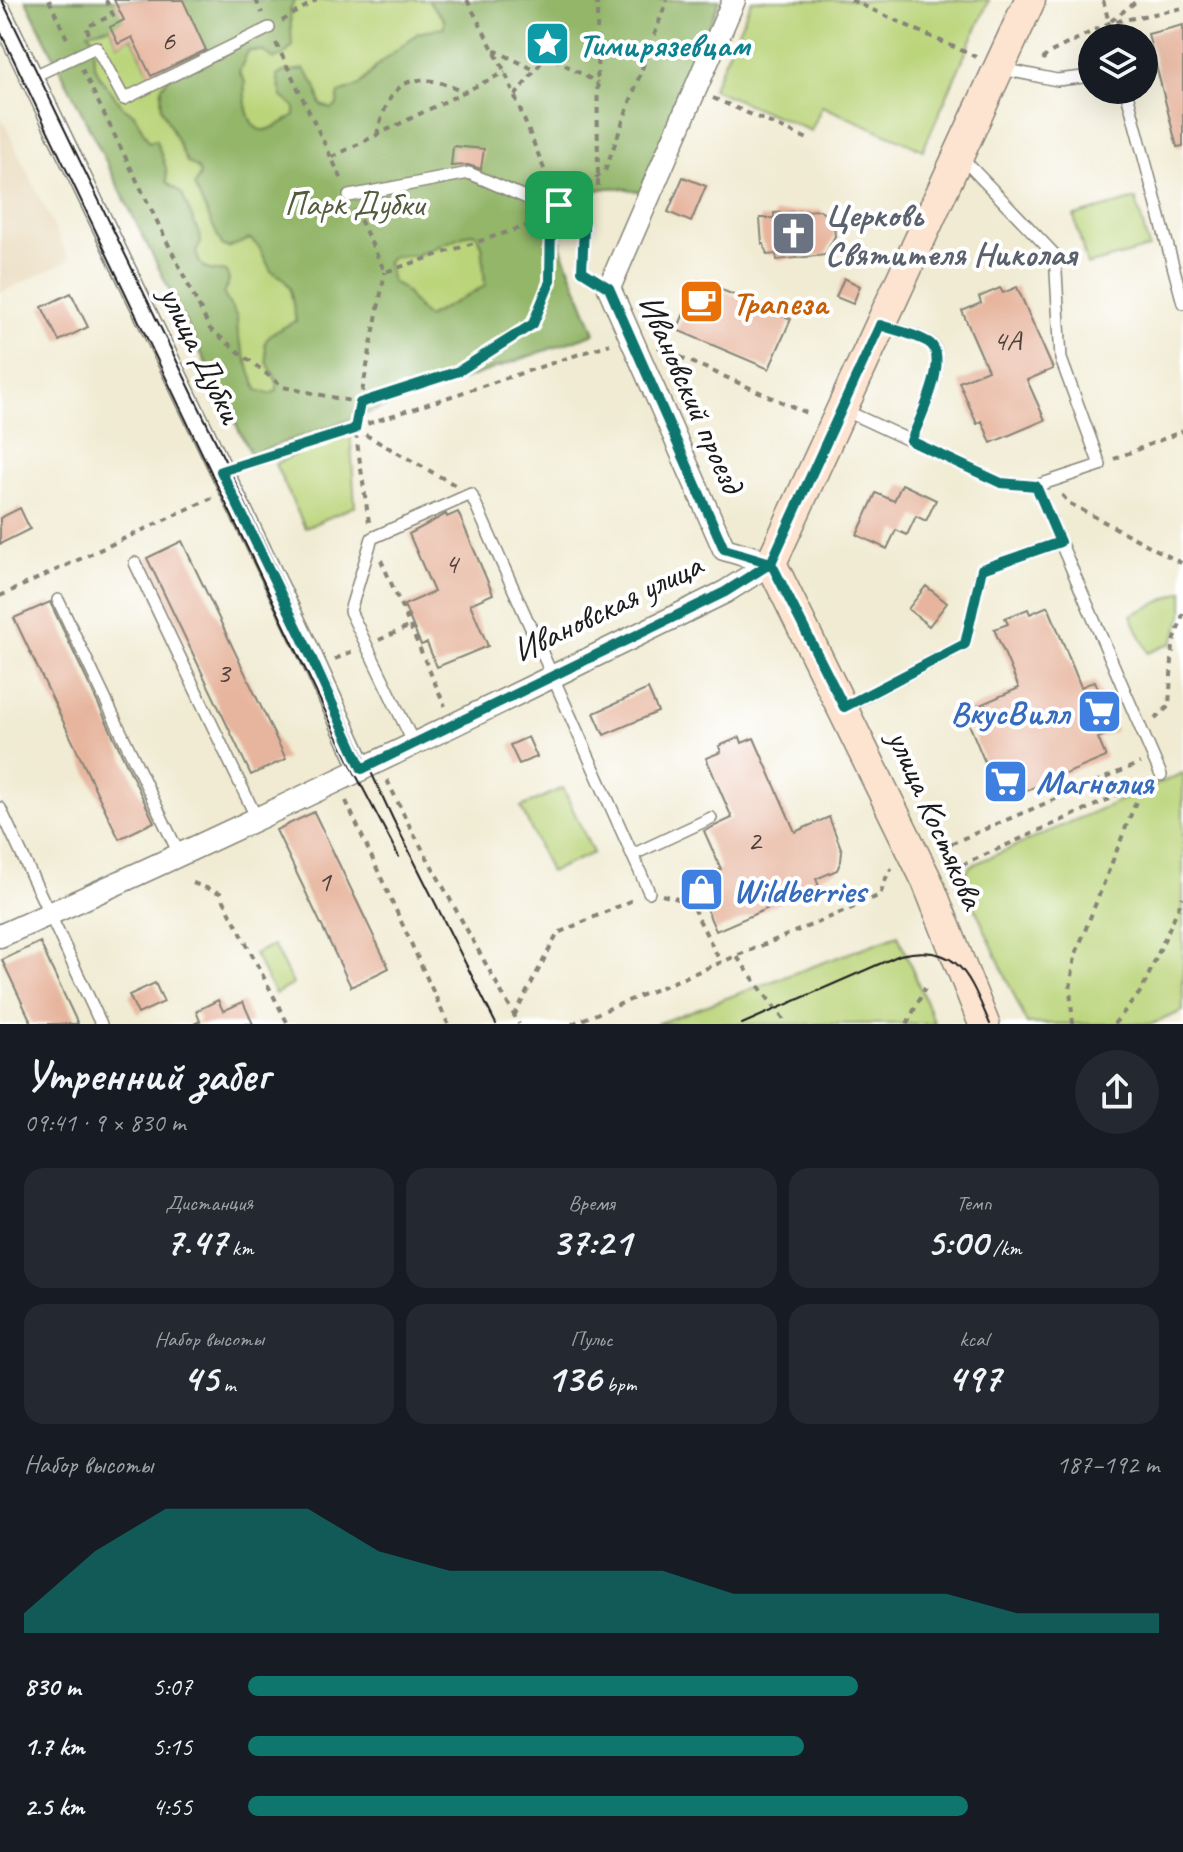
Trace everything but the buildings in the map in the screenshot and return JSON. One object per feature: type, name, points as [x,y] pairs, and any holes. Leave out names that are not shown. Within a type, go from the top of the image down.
[{"type":"street","name":"Ивановский проезд","points":[[734,0],[609,288],[724,549],[771,563]]},
{"type":"street","points":[[771,563],[831,414],[880,325],[1030,0]]},
{"type":"street","name":"улица Дубки","points":[[0,12],[307,648],[362,769]]},
{"type":"street","name":"Ивановская улица","points":[[0,936],[257,820],[725,592],[771,563]]},
{"type":"street","name":"улица Костякова","points":[[771,563],[927,881],[984,1024]]},
{"type":"lane","points":[[32,77],[96,47],[124,99],[269,28]]},
{"type":"lane","points":[[998,68],[1057,80],[1078,78]]},
{"type":"lane","points":[[1130,104],[1183,303]]},
{"type":"lane","points":[[831,414],[911,441],[1001,483],[1036,486],[1100,465],[1061,359],[1055,255],[959,154]]},
{"type":"lane","points":[[349,196],[469,173],[556,208],[584,227],[582,271],[609,288]]},
{"type":"lane","points":[[880,325],[931,343],[938,353],[938,368],[911,441]]},
{"type":"lane","points":[[1036,486],[1161,775]]},
{"type":"lane","points":[[414,744],[350,611],[372,538],[471,494],[649,892]]},
{"type":"lane","points":[[844,707],[965,644],[982,569],[1060,542]]},
{"type":"lane","points":[[135,563],[257,820]]},
{"type":"lane","points":[[58,600],[180,857]]},
{"type":"lane","points":[[0,808],[101,1024]]},
{"type":"lane","points":[[632,855],[711,818]]},
{"type":"path","points":[[49,0],[210,329],[283,387],[360,403],[459,371],[533,324],[550,282],[549,250],[556,208],[505,72],[467,0]]},
{"type":"path","points":[[96,47],[86,27],[113,15],[106,0]]},
{"type":"path","points":[[269,28],[316,0]]},
{"type":"path","points":[[597,0],[598,189]]},
{"type":"path","points":[[556,208],[605,171],[667,0]]},
{"type":"path","points":[[851,0],[998,68]]},
{"type":"path","points":[[1103,0],[1109,23]]},
{"type":"path","points":[[1033,75],[1047,54],[1109,23],[1138,0]]},
{"type":"path","points":[[1109,23],[1183,8]]},
{"type":"path","points":[[493,49],[535,70]]},
{"type":"path","points":[[515,96],[547,55],[598,83]]},
{"type":"path","points":[[332,157],[505,72]]},
{"type":"path","points":[[377,135],[385,106],[400,85],[418,80],[438,82],[464,92]]},
{"type":"path","points":[[695,90],[810,140]]},
{"type":"path","points":[[385,272],[355,429],[372,538],[447,712]]},
{"type":"path","points":[[0,596],[225,480],[355,429],[630,337]]},
{"type":"path","points":[[656,346],[831,414]]},
{"type":"path","points":[[355,429],[471,494]]},
{"type":"path","points":[[1100,465],[1183,431]]},
{"type":"path","points":[[1051,481],[1069,503],[1183,564]]},
{"type":"path","points":[[1142,732],[1169,706],[1176,634],[1183,614]]},
{"type":"path","points":[[1176,634],[1183,636]]},
{"type":"path","points":[[940,844],[950,844],[1153,757]]},
{"type":"path","points":[[927,881],[1161,775]]},
{"type":"path","points":[[386,777],[408,823],[519,1024]]},
{"type":"path","points":[[1073,1024],[1070,990],[1075,956],[1143,783]]},
{"type":"path","points":[[345,798],[448,1024]]},
{"type":"path","points":[[572,1024],[880,895],[892,868]]},
{"type":"path","points":[[193,883],[220,893],[288,1024]]},
{"type":"path","points":[[514,1016],[558,933],[649,892],[690,902],[721,963]]},
{"type":"path","points":[[1114,1024],[1142,990],[1183,897]]},
{"type":"path","points":[[737,957],[787,1024]]},
{"type":"path","points":[[907,1024],[925,988]]},
{"type":"shaded area","points":[[0,115],[70,260],[0,293]]},
{"type":"green space","name":"Парк Дубки","points":[[26,0],[720,0],[641,192],[617,188],[599,190],[583,198],[564,214],[560,245],[595,333],[251,454]]},
{"type":"green space","name":"Парк Дубки","points":[[26,0],[295,0],[290,10],[292,47],[283,56],[274,59],[262,51],[248,51],[239,72],[245,82],[250,119],[259,129],[265,130],[295,115],[295,107],[282,97],[277,76],[304,69],[316,86],[321,105],[332,109],[337,105],[339,93],[359,86],[377,66],[418,33],[444,27],[444,20],[428,0],[720,0],[641,192],[617,188],[599,190],[583,198],[564,214],[560,245],[595,333],[251,454]],"holes":[[[110,27],[118,44],[132,37],[152,78],[178,67],[162,86],[161,107],[187,162],[198,169],[200,175],[194,186],[222,245],[228,248],[250,239],[259,247],[271,271],[283,278],[290,288],[296,321],[272,333],[265,342],[267,362],[277,382],[277,391],[269,394],[257,390],[238,336],[237,317],[224,295],[229,280],[226,271],[210,270],[200,263],[196,252],[201,243],[200,236],[182,194],[167,182],[166,168],[156,140],[149,142],[134,114],[123,107],[94,64],[93,38],[88,32]],[[470,233],[476,234],[482,245],[485,286],[427,317],[403,288],[392,282],[387,263],[392,257],[417,255]]]},
{"type":"green space","points":[[752,0],[989,0],[923,150],[822,106],[811,131],[712,89]]},
{"type":"green space","points":[[1136,199],[1149,248],[1087,265],[1074,216]]},
{"type":"green space","points":[[350,428],[355,506],[305,528],[275,464]]},
{"type":"green space","points":[[1183,591],[1183,615],[1172,643],[1148,653],[1131,615]]},
{"type":"green space","points":[[1183,773],[1183,1011],[1152,1024],[1027,1024],[962,879],[970,866]]},
{"type":"green space","points":[[563,788],[593,853],[550,872],[521,807]]},
{"type":"green space","points":[[898,935],[935,1024],[656,1024]]},
{"type":"green space","points":[[273,945],[293,984],[275,994],[254,954]]},
{"type":"tram line","points":[[2,0],[229,469],[393,819],[496,1024]]},
{"type":"tram line","points":[[0,31],[355,773],[399,857]]},
{"type":"tram line","points":[[742,1024],[900,955],[920,952],[937,954],[960,967],[976,992],[990,1024]]},
{"type":"place","name":"Тимирязевцам","points":[[547,44]]},
{"type":"place","name":"Церковь Святителя Николая","points":[[794,234]]},
{"type":"place","name":"Трапеза","points":[[701,302]]},
{"type":"place","name":"ВкусВилл","points":[[1100,712]]},
{"type":"place","name":"Магнолия","points":[[1005,782]]},
{"type":"place","name":"Wildberries","points":[[702,890]]},
{"type":"route","points":[[559,205],[551,217],[550,282],[533,324],[459,371],[360,403],[355,429],[221,471],[362,769],[725,592],[771,563],[880,325],[931,343],[938,353],[938,368],[911,441],[1001,483],[1036,486],[1060,542],[982,569],[965,644],[844,707],[771,563],[724,549],[609,288],[582,271],[584,227],[564,214],[559,205]]}]
